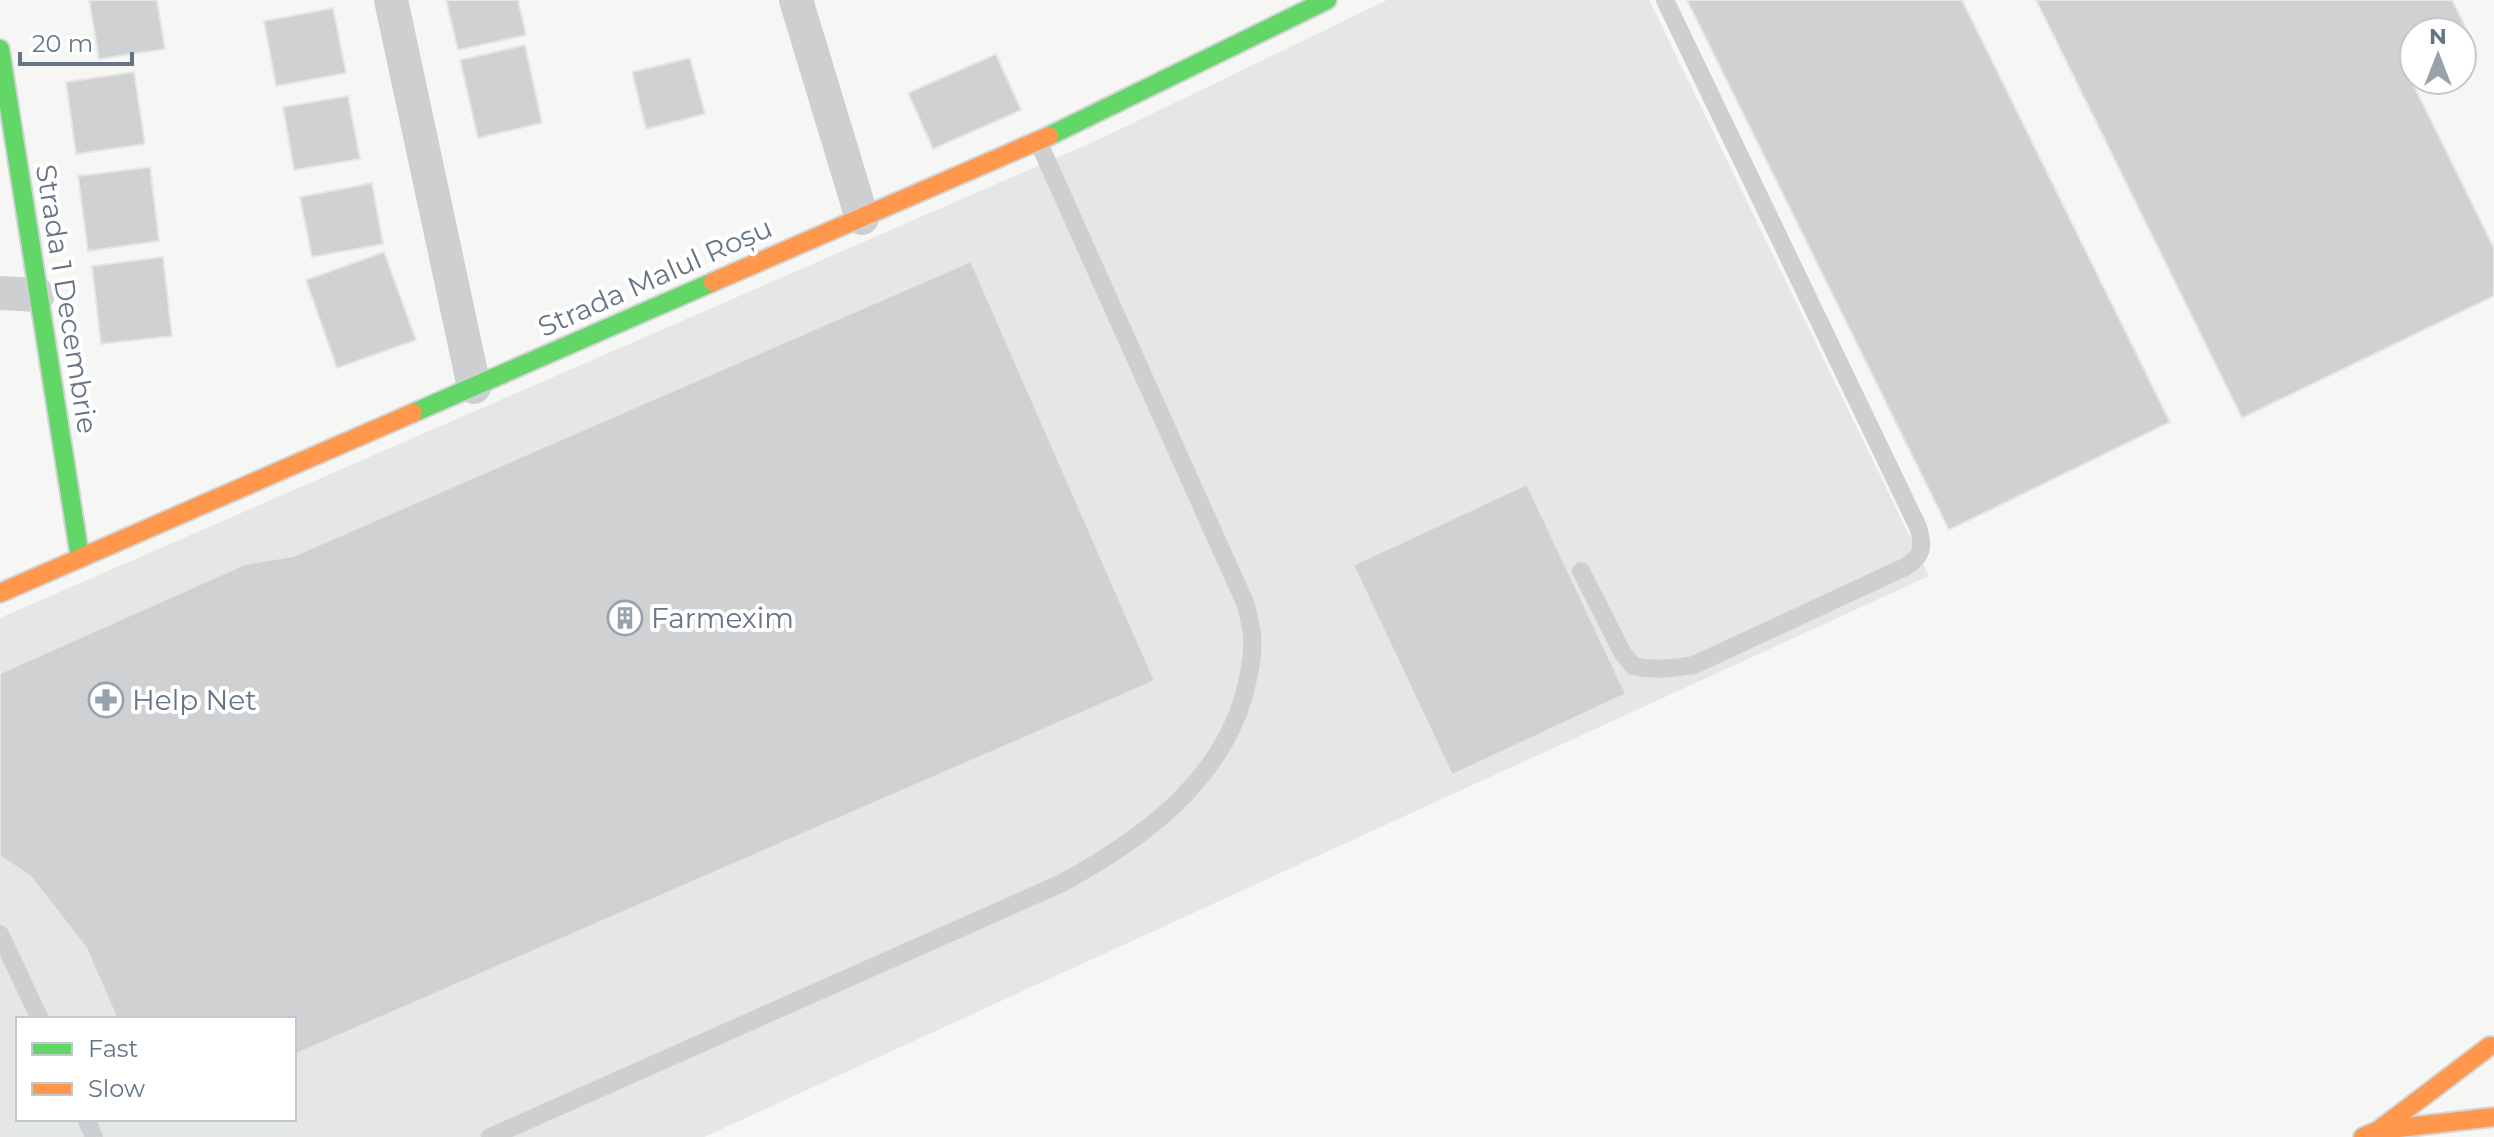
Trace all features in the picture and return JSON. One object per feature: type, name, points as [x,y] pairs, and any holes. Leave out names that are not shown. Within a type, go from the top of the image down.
[{"type":"street","points":[[391,0],[474,387]]},
{"type":"street","points":[[796,0],[862,218]]},
{"type":"street","name":"Strada Malul Roșu","points":[[0,593],[1079,123],[1327,0]]},
{"type":"street","name":"Strada 1 Decembrie","points":[[0,49],[80,558]]},
{"type":"street","points":[[0,293],[38,295]]},
{"type":"street","points":[[2371,1134],[2492,1046]]},
{"type":"street","points":[[2371,1134],[2494,1117]]},
{"type":"lane","points":[[1581,571],[1622,652],[1633,666],[1646,670],[1664,669],[1694,665],[1905,567],[1916,560],[1923,543],[1665,0]]},
{"type":"lane","points":[[490,1137],[1062,883],[1110,856],[1186,794],[1214,758],[1238,717],[1251,671],[1252,636],[1246,605],[1038,141]]},
{"type":"lane","points":[[0,934],[39,1017]]},
{"type":"shaded area","points":[[1387,0],[1649,0],[1929,576],[704,1137],[0,1137],[0,618],[1102,138]]},
{"type":"building","points":[[89,0],[157,0],[165,49],[99,59]]},
{"type":"building","points":[[446,0],[518,0],[526,35],[458,50]]},
{"type":"building","points":[[1687,0],[1962,0],[2170,422],[1949,530]]},
{"type":"building","points":[[2036,0],[2452,0],[2460,16],[2398,16],[2398,96],[2419,96],[2494,248],[2494,296],[2242,418]]},
{"type":"building","points":[[333,8],[346,73],[276,86],[264,21]]},
{"type":"building","points":[[525,45],[542,123],[478,138],[460,60]]},
{"type":"building","points":[[996,54],[1021,110],[933,149],[908,93]]},
{"type":"building","points":[[690,58],[705,114],[646,129],[632,72]]},
{"type":"building","points":[[134,72],[145,144],[76,154],[66,82]]},
{"type":"building","points":[[348,96],[360,159],[294,170],[283,107]]},
{"type":"building","points":[[150,167],[159,241],[88,251],[78,176]]},
{"type":"building","points":[[372,183],[383,244],[312,257],[300,197]]},
{"type":"building","points":[[384,252],[416,340],[337,368],[306,280]]},
{"type":"building","points":[[163,257],[172,336],[101,344],[92,266]]},
{"type":"building","name":"Farmexim","points":[[971,261],[1155,681],[296,1054],[296,1017],[116,1017],[86,948],[31,877],[0,856],[0,673],[245,564],[293,556]]},
{"type":"building","points":[[1527,484],[1626,694],[1452,775],[1353,565]]},
{"type":"traffic: fast","points":[[1049,136],[1327,0]]},
{"type":"traffic: fast","points":[[0,49],[80,558]]},
{"type":"traffic: fast","points":[[413,413],[713,282]]},
{"type":"traffic: slow","points":[[713,282],[1049,136]]},
{"type":"traffic: slow","points":[[0,593],[413,413]]},
{"type":"traffic: slow","points":[[2363,1137],[2379,1130],[2490,1046]]},
{"type":"traffic: slow","points":[[2382,1130],[2494,1117]]},
{"type":"place","name":"Farmexim","points":[[625,618]]},
{"type":"place","name":"Help Net","points":[[106,700]]}]
